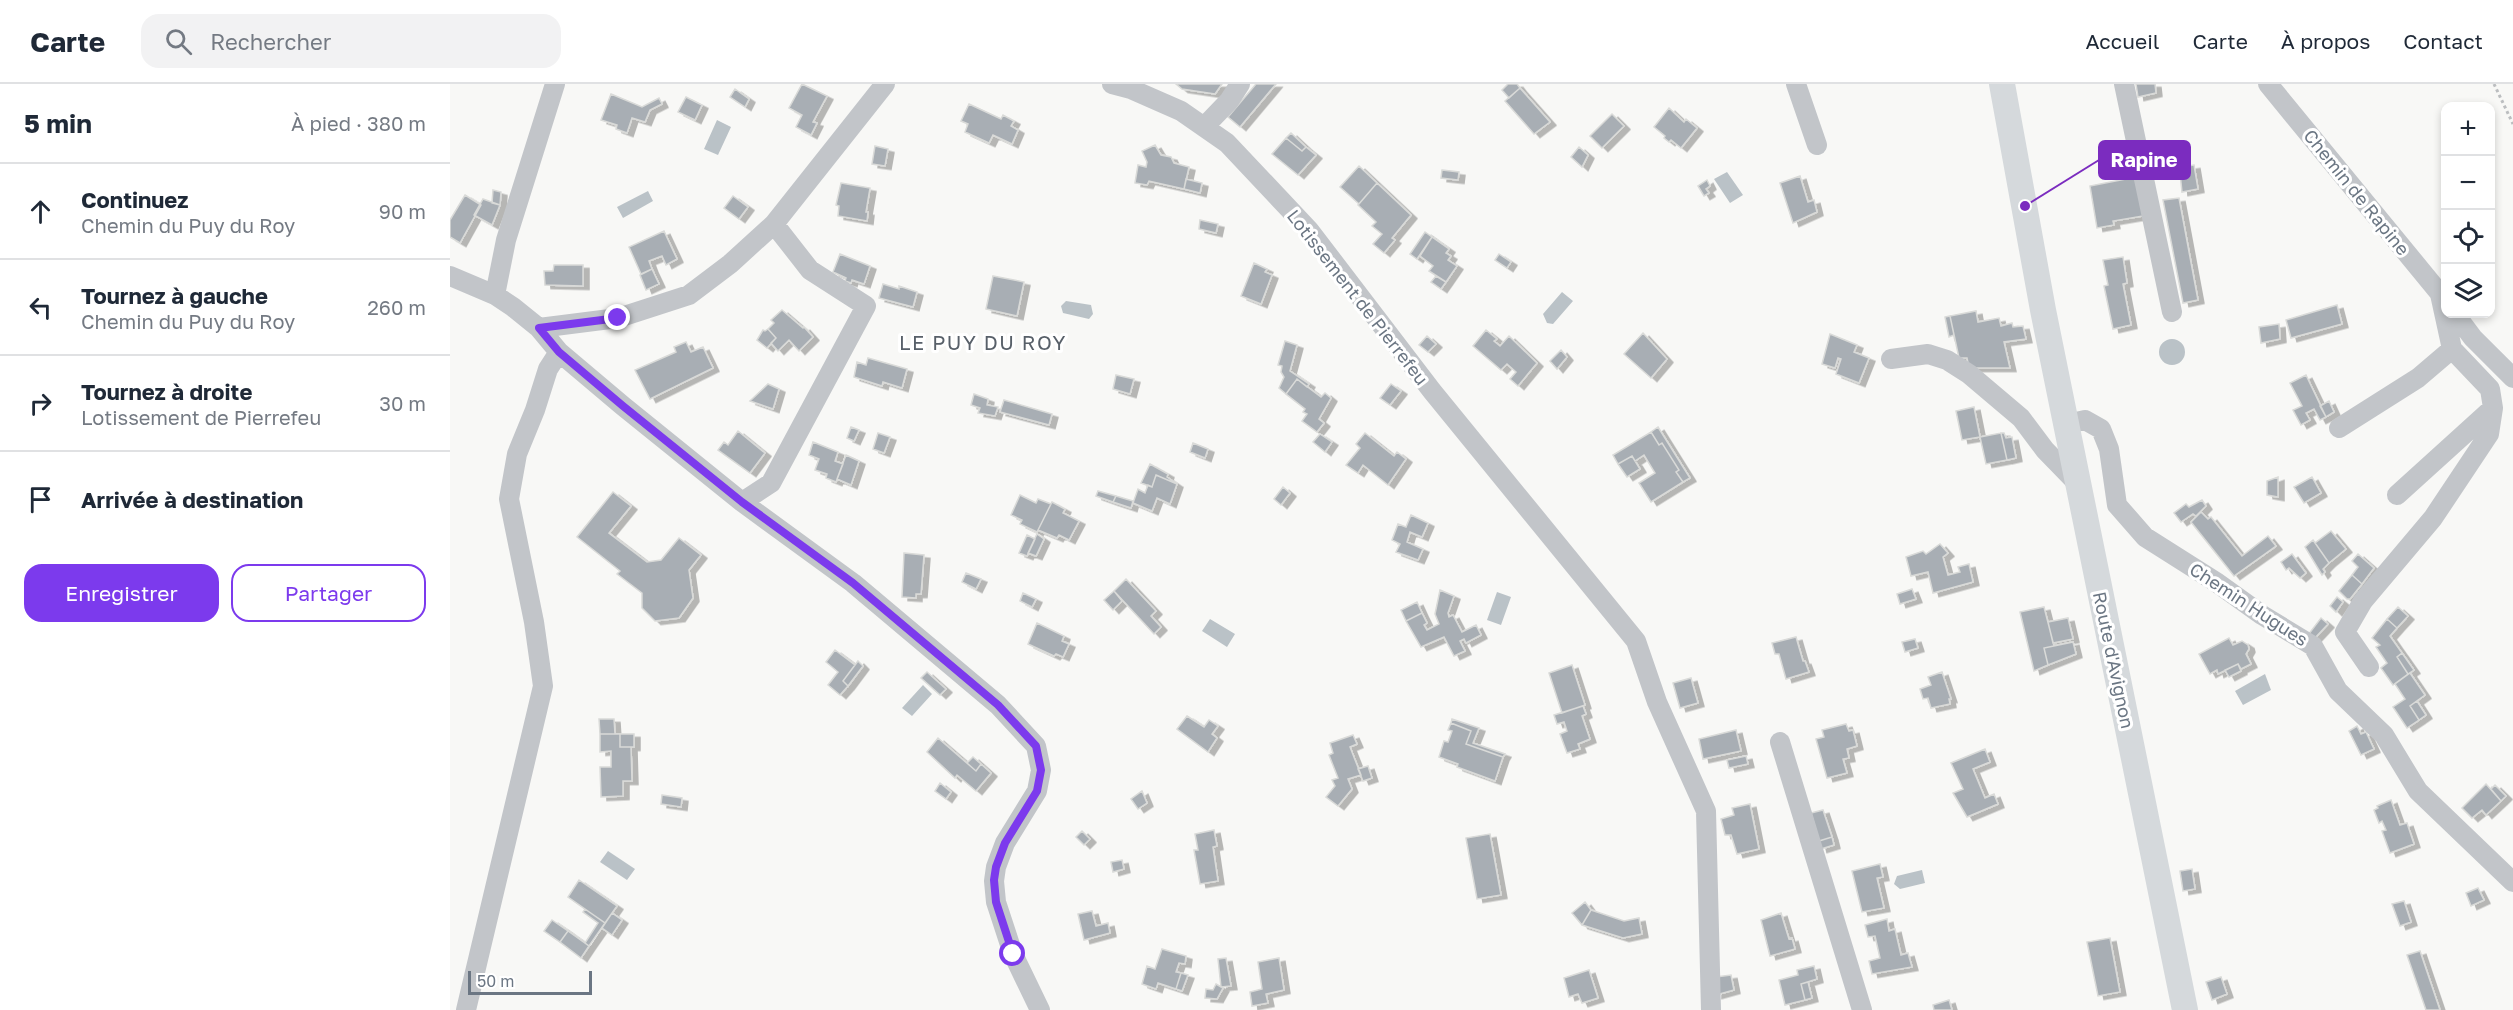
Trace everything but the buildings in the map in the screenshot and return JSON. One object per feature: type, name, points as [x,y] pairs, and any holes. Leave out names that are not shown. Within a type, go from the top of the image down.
[{"type":"main road","name":"Route d'Avignon","points":[[1992,84],[2016,207],[2043,310]]},
{"type":"main road","name":"Route d'Avignon","points":[[2002,84],[2043,310],[2186,1010]]},
{"type":"street","points":[[495,295],[506,240],[555,84]]},
{"type":"street","points":[[539,328],[618,318],[689,295],[730,264],[774,224],[885,84]]},
{"type":"street","name":"Lotissement de Pierrefeu","points":[[1112,84],[1181,111],[1227,143],[1309,230],[1432,391],[1636,641],[1657,702],[1706,812],[1711,1010]]},
{"type":"street","points":[[1204,127],[1240,84]]},
{"type":"street","points":[[1796,84],[1817,144]]},
{"type":"street","points":[[2124,84],[2172,312]]},
{"type":"street","name":"Chemin de Rapine","points":[[2268,84],[2441,295]]},
{"type":"street","points":[[742,502],[771,483],[866,306],[810,270],[774,224]]},
{"type":"street","points":[[450,276],[495,295],[539,328],[559,352],[742,502],[862,591],[998,705],[1036,746],[1041,770],[1037,791],[1005,843],[994,880],[996,902],[1013,954],[1040,1010]]},
{"type":"street","points":[[2369,667],[2345,632],[2363,601],[2433,518],[2489,434],[2493,408],[2490,389],[2452,349],[2447,318]]},
{"type":"street","points":[[2458,318],[2474,338],[2513,378]]},
{"type":"street","points":[[2339,428],[2418,378],[2452,349]]},
{"type":"street","points":[[466,1010],[543,686],[534,622],[509,499],[517,454],[535,410],[548,369],[559,352]]},
{"type":"street","points":[[1891,359],[1928,354],[1947,360],[1969,374],[2021,418],[2045,450],[2078,484]]},
{"type":"street","points":[[2397,495],[2493,408]]},
{"type":"street","name":"Chemin Hugues","points":[[2067,424],[2085,420],[2101,429],[2109,449],[2117,505],[2145,537],[2313,646],[2338,691],[2384,735],[2418,791],[2513,882]]},
{"type":"street","points":[[1780,742],[1862,1010]]},
{"type":"path","points":[[2494,84],[2513,124]]},
{"type":"shaded area","points":[[717,120],[731,127],[718,155],[704,149]]},
{"type":"shaded area","points":[[1727,172],[1743,195],[1730,203],[1714,179]]},
{"type":"shaded area","points":[[648,191],[653,201],[623,218],[617,207]]},
{"type":"shaded area","points":[[1562,292],[1573,301],[1553,324],[1547,323],[1543,314]]},
{"type":"shaded area","points":[[1066,301],[1091,305],[1093,314],[1089,319],[1063,313],[1061,306]]},
{"type":"shaded area","points":[[2172,339],[2181,343],[2185,352],[2181,361],[2172,365],[2163,361],[2159,352],[2163,343]]},
{"type":"shaded area","points":[[1497,592],[1511,597],[1501,625],[1487,620]]},
{"type":"shaded area","points":[[1210,619],[1235,634],[1227,647],[1202,631]]},
{"type":"shaded area","points":[[2265,674],[2271,690],[2243,705],[2235,691]]},
{"type":"shaded area","points":[[923,685],[932,694],[912,716],[902,708]]},
{"type":"shaded area","points":[[608,851],[635,869],[627,880],[600,862]]},
{"type":"shaded area","points":[[1922,870],[1925,883],[1900,889],[1894,884],[1897,876]]},
{"type":"place","name":"Rapine","points":[[2025,206]]},
{"type":"district","name":"LE PUY DU ROY","points":[[983,342]]},
{"type":"route","points":[[618,318],[539,328],[559,352],[623,406],[742,502],[853,583],[998,705],[1036,746],[1041,770],[1037,791],[1005,843],[994,880],[996,902],[1013,954]]}]
